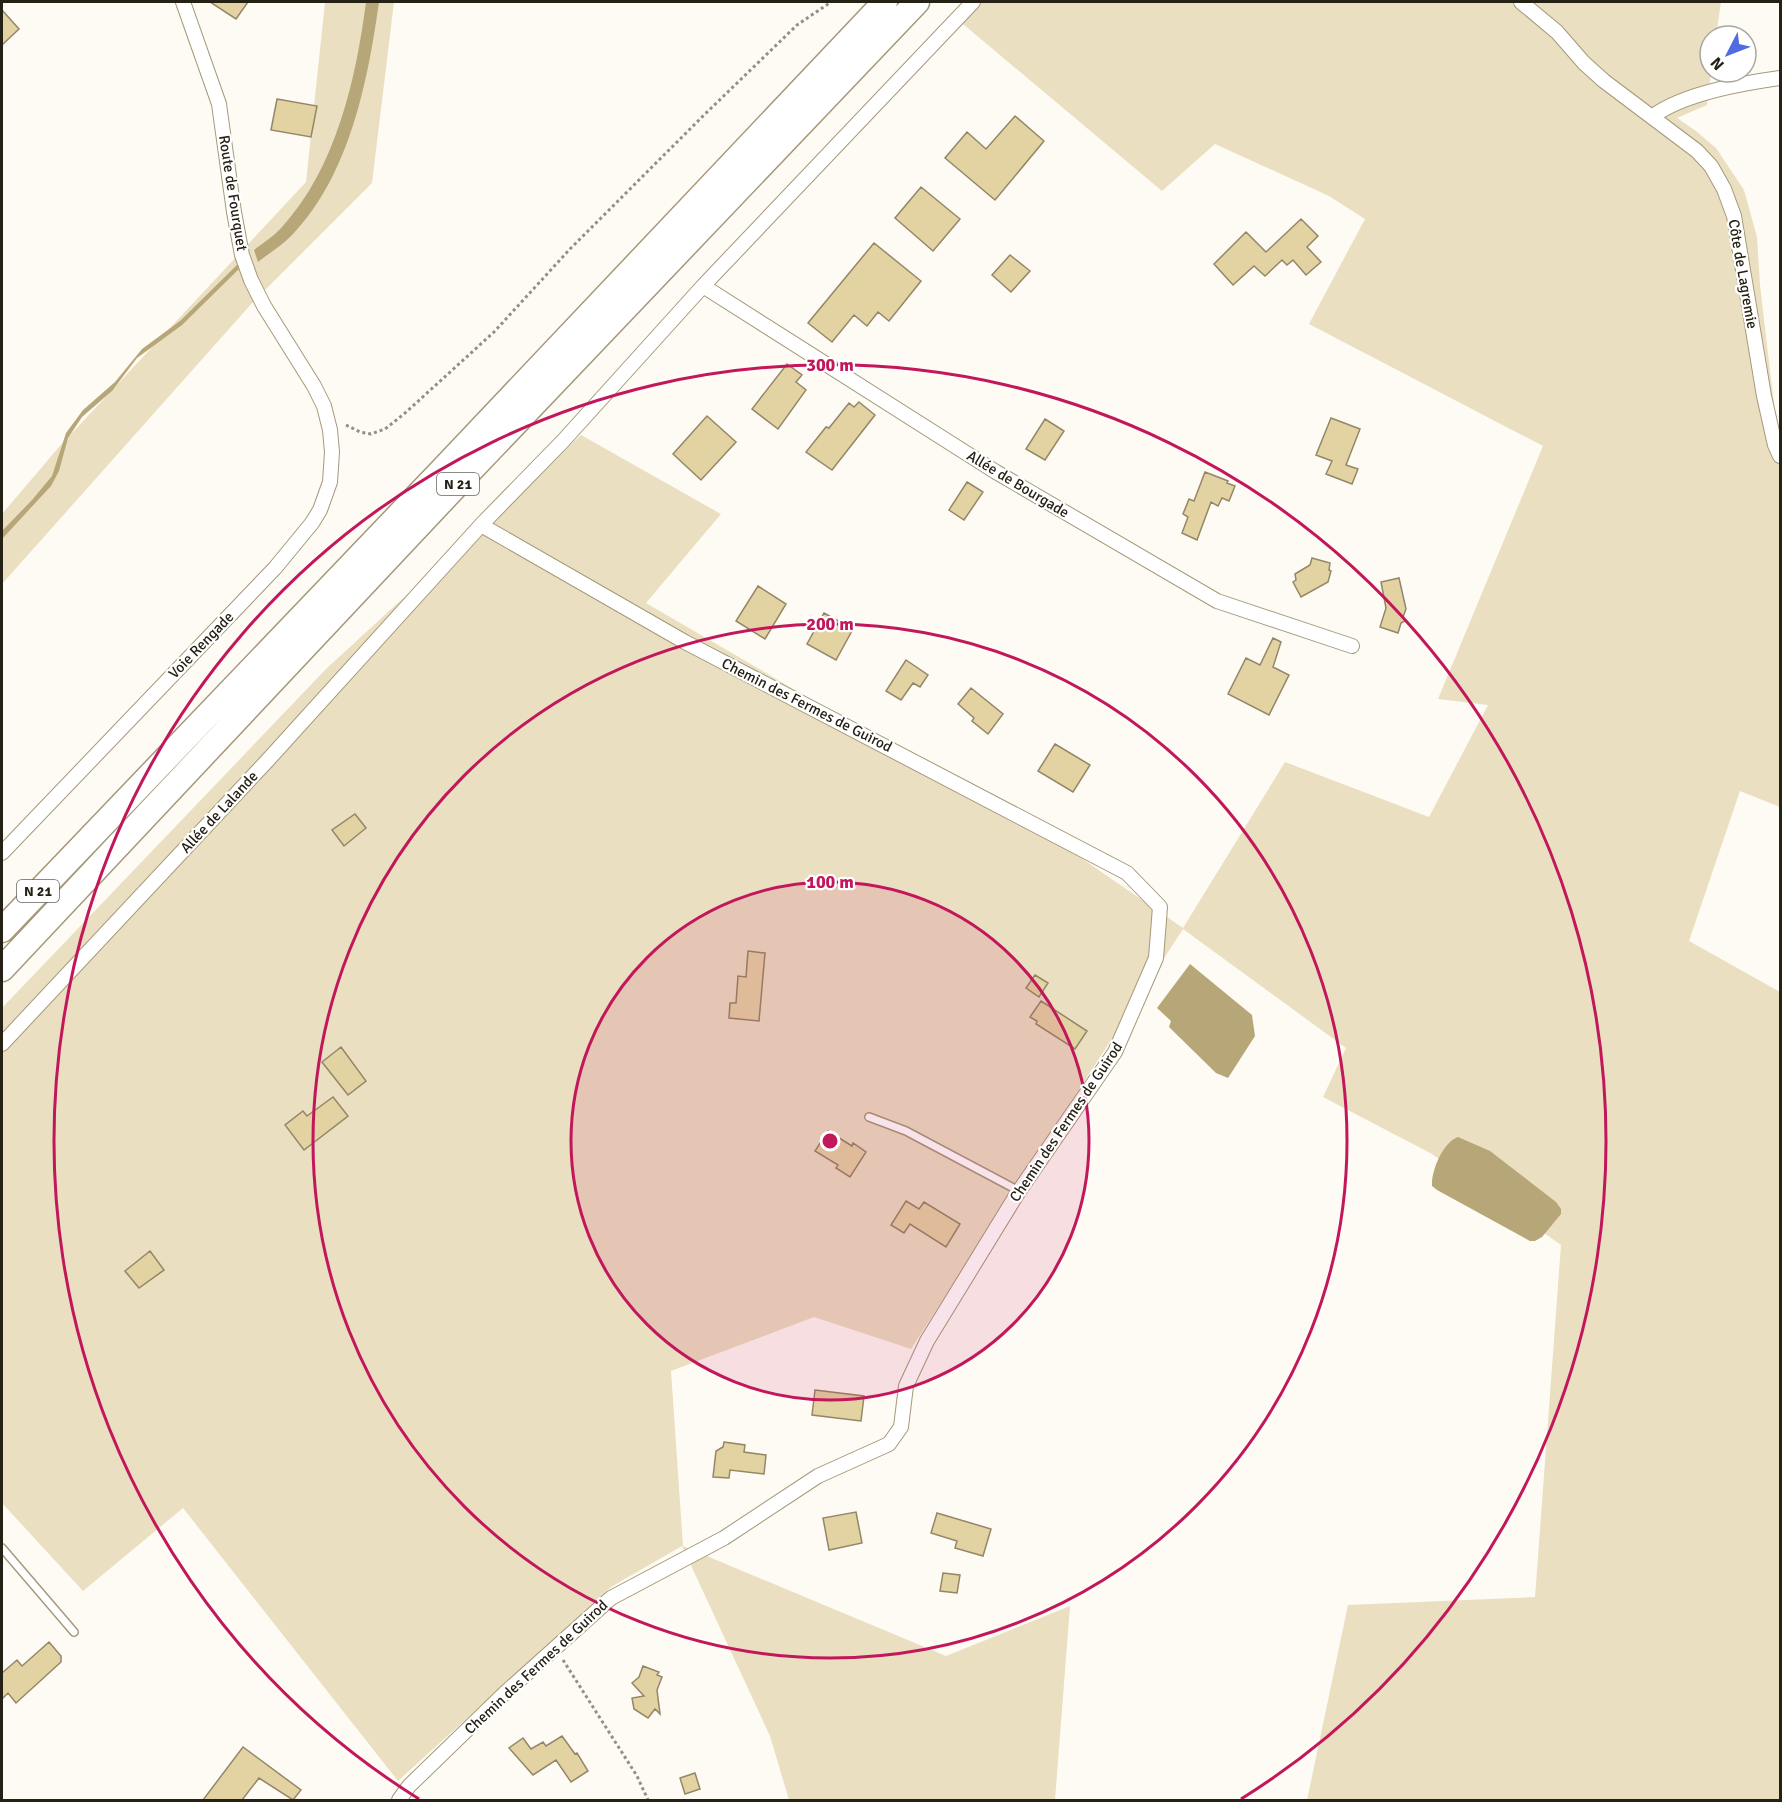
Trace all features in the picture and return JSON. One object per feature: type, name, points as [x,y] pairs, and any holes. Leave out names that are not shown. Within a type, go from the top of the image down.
[{"type":"highway","name":"N 21","points":[[2,930],[885,2]]},
{"type":"highway","name":"N 21","points":[[2,969],[469,472],[917,2]]},
{"type":"street","name":"Route de Fourquet","points":[[183,2],[219,104],[242,255],[264,306],[324,406]]},
{"type":"street","name":"Allée de Lalande","points":[[2,1044],[267,761],[481,525],[563,441],[703,286],[973,2]]},
{"type":"street","name":"Côte de Lagremie","points":[[1521,2],[1557,32],[1597,75],[1697,151],[1711,166],[1724,189],[1734,216],[1764,396],[1775,445],[1780,456]]},
{"type":"street","points":[[1652,117],[1663,109],[1689,99],[1780,78]]},
{"type":"street","name":"Allée de Bourgade","points":[[703,286],[996,472],[1217,601],[1352,645]]},
{"type":"street","name":"Voie Rengade","points":[[2,853],[275,568],[312,523],[320,510],[330,482],[332,452],[330,429],[324,406]]},
{"type":"street","name":"Chemin des Fermes de Guirod","points":[[399,1800],[409,1786],[505,1693],[611,1598],[724,1538],[818,1476],[889,1444],[901,1426],[906,1386],[927,1341],[1020,1191],[1116,1052],[1156,958],[1160,908],[1126,873],[685,642],[481,525]]},
{"type":"lane","points":[[869,1117],[906,1131],[1020,1191]]},
{"type":"lane","points":[[2,1548],[74,1632]]},
{"type":"path","points":[[324,406],[347,427],[371,434],[385,429],[404,414],[494,332],[570,249],[703,116],[797,26],[831,2]]},
{"type":"path","points":[[555,1648],[637,1776],[648,1800]]},
{"type":"shaded area","points":[[325,2],[394,2],[372,183],[253,302],[2,584],[2,514],[59,447],[306,182]]},
{"type":"shaded area","points":[[366,2],[379,2],[362,94],[342,155],[313,210],[289,238],[258,262],[254,250],[279,230],[301,204],[330,150],[349,91]]},
{"type":"shaded area","points":[[965,2],[1721,2],[1718,24],[1698,24],[1698,84],[1710,84],[1707,105],[1677,118],[1716,148],[1744,190],[1757,237],[1760,285],[1780,456],[1780,807],[1740,791],[1689,941],[1780,992],[1780,1800],[1307,1800],[1348,1605],[1535,1597],[1561,1245],[1432,1154],[1323,1097],[1346,1048],[1183,929],[911,1349],[814,1317],[671,1371],[683,1546],[946,1656],[1070,1606],[1055,1800],[789,1800],[770,1736],[682,1546],[611,1587],[398,1781],[183,1508],[83,1591],[2,1503],[2,1008],[327,668],[581,435],[721,514],[646,603],[1071,851],[1183,928],[1285,762],[1429,817],[1488,705],[1438,699],[1543,446],[1309,324],[1365,219],[1329,196],[1215,144],[1162,191],[951,14]]},
{"type":"shaded area","points":[[238,264],[240,268],[182,325],[137,358],[112,391],[82,417],[68,438],[59,471],[51,486],[2,539],[2,531],[52,476],[66,433],[83,410],[115,382],[142,349],[180,321]]},
{"type":"shaded area","points":[[1190,964],[1252,1015],[1255,1036],[1228,1078],[1216,1073],[1169,1027],[1171,1021],[1157,1008]]},
{"type":"shaded area","points":[[1458,1137],[1490,1151],[1556,1202],[1561,1209],[1561,1214],[1542,1237],[1530,1241],[1432,1186],[1439,1158],[1447,1145]]},
{"type":"building","points":[[210,2],[248,2],[236,19]]},
{"type":"building","points":[[2,10],[19,29],[2,45]]},
{"type":"building","points":[[277,99],[317,106],[311,137],[271,130]]},
{"type":"building","points":[[1015,116],[1044,141],[995,200],[945,158],[967,132],[986,149]]},
{"type":"building","points":[[921,187],[960,219],[933,251],[895,218]]},
{"type":"building","points":[[1301,219],[1318,236],[1307,247],[1321,262],[1306,275],[1293,260],[1287,265],[1282,260],[1265,276],[1254,266],[1233,285],[1214,264],[1246,232],[1266,252]]},
{"type":"building","points":[[874,243],[921,281],[889,321],[878,312],[867,326],[854,315],[832,342],[808,323]]},
{"type":"building","points":[[1010,255],[1030,271],[1011,292],[992,275]]},
{"type":"building","points":[[787,364],[802,375],[796,382],[806,390],[778,429],[752,409]]},
{"type":"building","points":[[859,402],[875,415],[832,470],[806,452],[849,403],[854,407]]},
{"type":"building","points":[[707,416],[736,442],[701,480],[673,454]]},
{"type":"building","points":[[1331,418],[1360,429],[1346,465],[1358,469],[1352,484],[1326,474],[1332,461],[1316,455]]},
{"type":"building","points":[[1045,419],[1064,431],[1045,460],[1026,449]]},
{"type":"building","points":[[1205,472],[1235,486],[1229,501],[1222,498],[1218,506],[1211,502],[1197,540],[1182,533],[1188,517],[1183,514],[1189,499],[1194,501]]},
{"type":"building","points":[[967,482],[983,492],[964,520],[949,510]]},
{"type":"building","points":[[1312,558],[1330,563],[1329,570],[1331,571],[1328,582],[1301,597],[1293,582],[1296,580],[1295,574],[1310,565]]},
{"type":"building","points":[[1399,578],[1406,609],[1403,617],[1405,621],[1401,623],[1398,633],[1380,627],[1386,608],[1381,582]]},
{"type":"building","points":[[758,586],[786,604],[765,639],[736,621]]},
{"type":"building","points":[[824,613],[853,629],[836,660],[807,644]]},
{"type":"building","points":[[1273,638],[1281,642],[1273,667],[1289,675],[1269,715],[1228,694],[1246,658],[1260,665]]},
{"type":"building","points":[[906,660],[928,675],[920,687],[913,683],[901,700],[886,691]]},
{"type":"building","points":[[971,688],[1003,714],[988,734],[972,721],[974,718],[958,704]]},
{"type":"building","points":[[1055,744],[1090,765],[1073,792],[1038,771]]},
{"type":"building","points":[[355,814],[366,828],[344,846],[332,830]]},
{"type":"building","points":[[748,951],[765,953],[759,1021],[729,1018],[730,1003],[736,1003],[738,976],[746,977]]},
{"type":"building","points":[[1035,975],[1048,983],[1039,997],[1026,988]]},
{"type":"building","points":[[1041,1001],[1087,1031],[1075,1049],[1036,1024],[1037,1021],[1030,1017]]},
{"type":"building","points":[[341,1047],[366,1081],[348,1095],[322,1062]]},
{"type":"building","points":[[333,1097],[348,1116],[304,1150],[285,1125],[303,1111],[307,1116]]},
{"type":"building","points":[[828,1131],[866,1152],[850,1177],[836,1168],[838,1165],[815,1151]]},
{"type":"building","points":[[906,1201],[919,1209],[924,1202],[960,1224],[946,1247],[910,1224],[904,1233],[891,1225]]},
{"type":"building","points":[[150,1251],[164,1270],[139,1288],[125,1271]]},
{"type":"building","points":[[815,1390],[864,1396],[861,1421],[812,1415]]},
{"type":"building","points":[[724,1442],[745,1445],[744,1452],[766,1455],[764,1474],[730,1470],[729,1478],[713,1477],[716,1451],[723,1447]]},
{"type":"building","points":[[856,1512],[862,1543],[829,1550],[823,1518]]},
{"type":"building","points":[[937,1513],[991,1529],[983,1556],[955,1548],[957,1541],[931,1533]]},
{"type":"building","points":[[943,1573],[960,1575],[957,1593],[940,1591]]},
{"type":"building","points":[[49,1642],[61,1656],[61,1662],[16,1703],[8,1693],[2,1699],[2,1673],[17,1660],[22,1666]]},
{"type":"building","points":[[643,1666],[659,1672],[657,1675],[662,1677],[657,1690],[660,1714],[655,1709],[648,1718],[634,1709],[632,1698],[644,1696],[632,1683],[639,1677]]},
{"type":"building","points":[[562,1736],[575,1754],[577,1753],[588,1771],[571,1782],[556,1760],[533,1775],[509,1748],[523,1738],[531,1749],[543,1742],[546,1746]]},
{"type":"building","points":[[243,1747],[301,1790],[293,1800],[259,1778],[242,1800],[203,1800]]},
{"type":"building","points":[[695,1773],[700,1789],[685,1794],[680,1778]]}]
